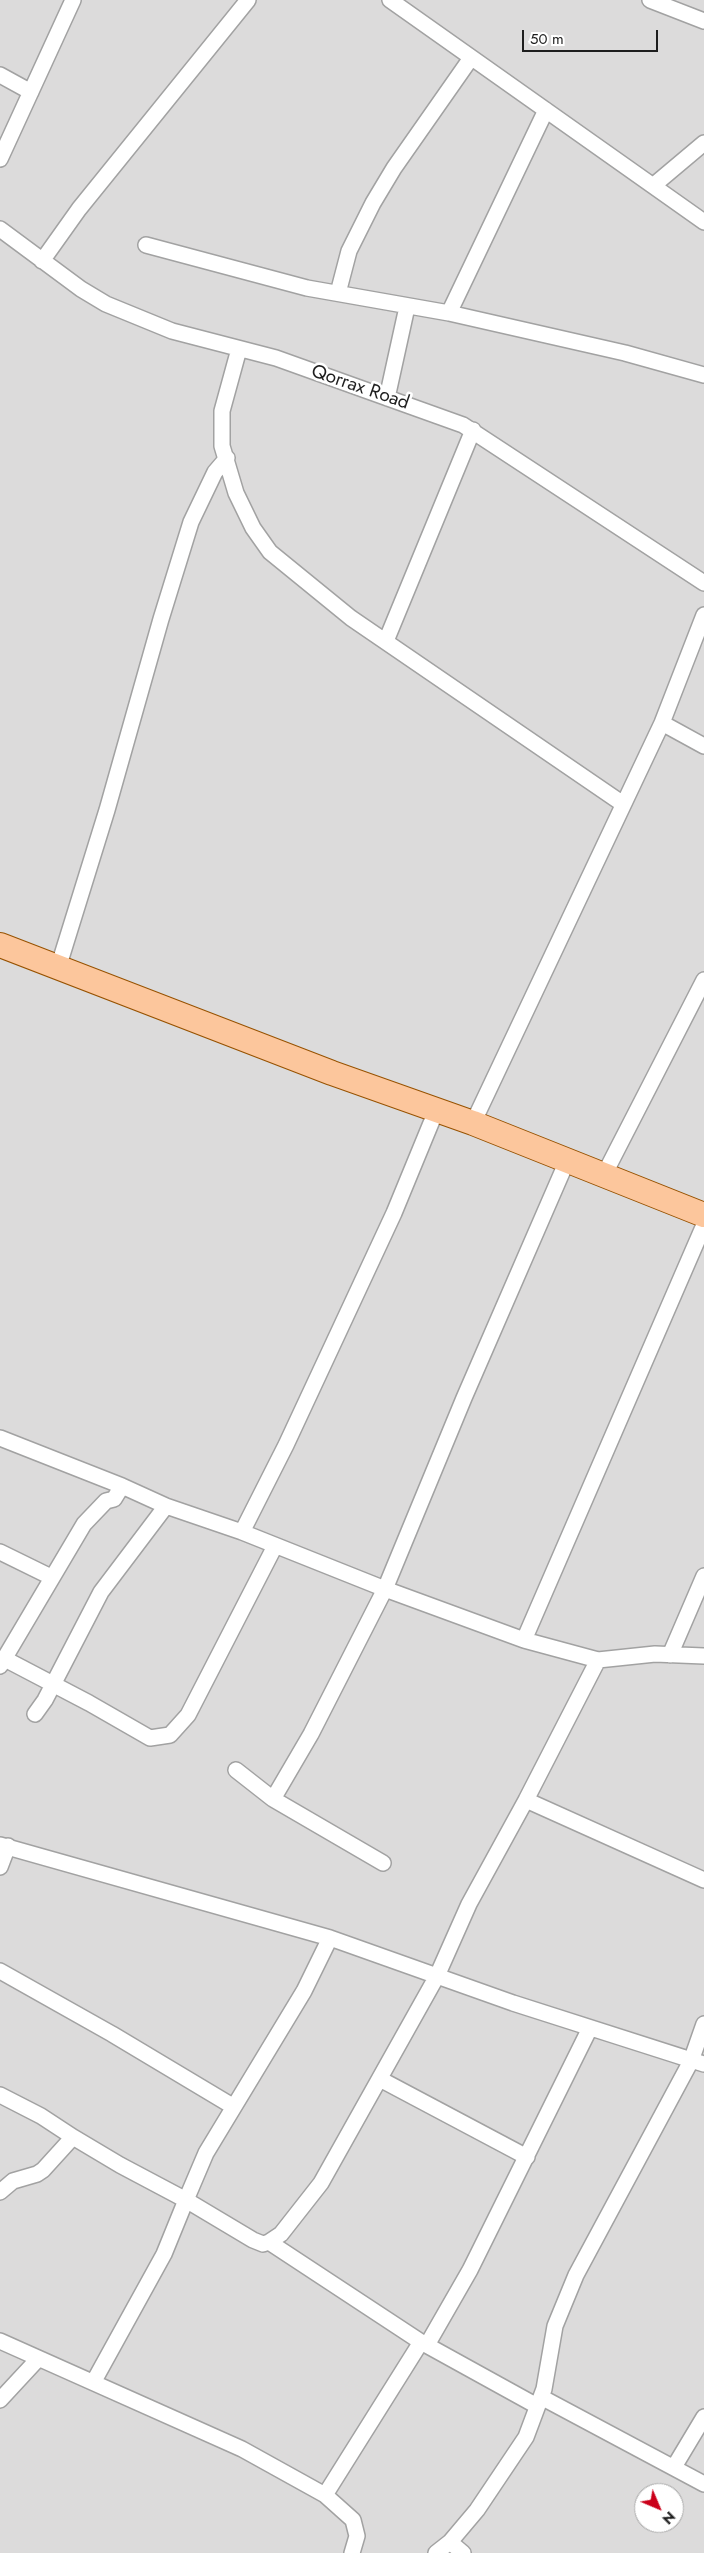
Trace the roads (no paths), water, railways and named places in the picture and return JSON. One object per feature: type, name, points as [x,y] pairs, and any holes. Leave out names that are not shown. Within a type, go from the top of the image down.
[{"type":"main road","points":[[0,946],[436,1111],[473,1123],[702,1213]]},
{"type":"street","points":[[0,159],[73,0]]},
{"type":"street","points":[[42,261],[79,209],[248,0]]},
{"type":"street","points":[[390,0],[704,222]]},
{"type":"street","points":[[650,0],[704,22]]},
{"type":"street","points":[[338,293],[349,251],[376,196],[470,58]]},
{"type":"street","points":[[0,75],[31,92]]},
{"type":"street","points":[[449,314],[546,110]]},
{"type":"street","points":[[654,185],[704,143]]},
{"type":"street","name":"Qorrax Road","points":[[0,229],[42,261],[106,304],[172,331],[276,358],[434,413],[473,430],[704,583]]},
{"type":"street","points":[[146,245],[307,288],[449,314],[625,353],[704,375]]},
{"type":"street","points":[[388,398],[407,307]]},
{"type":"street","points":[[239,349],[222,411],[222,446],[236,493],[253,528],[270,552],[351,618],[623,804]]},
{"type":"street","points":[[386,641],[473,430]]},
{"type":"street","points":[[58,968],[107,810],[161,619],[191,522],[215,472],[227,458]]},
{"type":"street","points":[[473,1123],[662,723],[704,615]]},
{"type":"street","points":[[662,723],[704,746]]},
{"type":"street","points":[[604,1175],[704,980]]},
{"type":"street","points":[[242,1532],[286,1445],[394,1213],[436,1111]]},
{"type":"street","points":[[273,1799],[311,1734],[385,1589],[468,1389],[567,1161]]},
{"type":"street","points":[[524,1640],[702,1213]]},
{"type":"street","points":[[0,1438],[122,1486],[166,1506],[242,1532],[385,1589],[524,1640],[598,1660],[670,1655],[704,1656]]},
{"type":"street","points":[[122,1486],[114,1499],[106,1501],[84,1524],[2,1662],[52,1684],[150,1738],[170,1735],[188,1715],[275,1546]]},
{"type":"street","points":[[35,1714],[101,1592],[166,1506]]},
{"type":"street","points":[[0,1552],[51,1577]]},
{"type":"street","points":[[670,1655],[704,1576]]},
{"type":"street","points":[[0,2095],[41,2116],[120,2166],[186,2200],[253,2240],[264,2244],[281,2234],[321,2184],[437,1976],[468,1904],[526,1800],[598,1660]]},
{"type":"street","points":[[236,1770],[273,1799],[383,1864]]},
{"type":"street","points":[[526,1800],[704,1880]]},
{"type":"street","points":[[0,1867],[4,1846],[330,1938],[590,2028],[698,2062]]},
{"type":"street","points":[[94,2381],[164,2254],[206,2152],[304,1991],[330,1938]]},
{"type":"street","points":[[0,1971],[112,2034],[234,2107]]},
{"type":"street","points":[[436,2553],[450,2542],[477,2510],[526,2437],[546,2382],[555,2326],[576,2275],[698,2062],[704,2024]]},
{"type":"street","points":[[325,2495],[470,2270],[528,2157],[590,2028]]},
{"type":"street","points":[[380,2078],[528,2157]]},
{"type":"street","points":[[0,2192],[13,2181],[44,2170],[73,2138]]},
{"type":"street","points":[[269,2242],[314,2274],[424,2344],[704,2484]]},
{"type":"street","points":[[0,2341],[38,2359],[94,2381],[242,2449],[325,2495],[353,2520],[356,2536],[352,2553]]},
{"type":"street","points":[[0,2400],[38,2359]]},
{"type":"street","points":[[674,2468],[704,2417]]},
{"type":"street","points":[[450,2542],[463,2553]]}]
